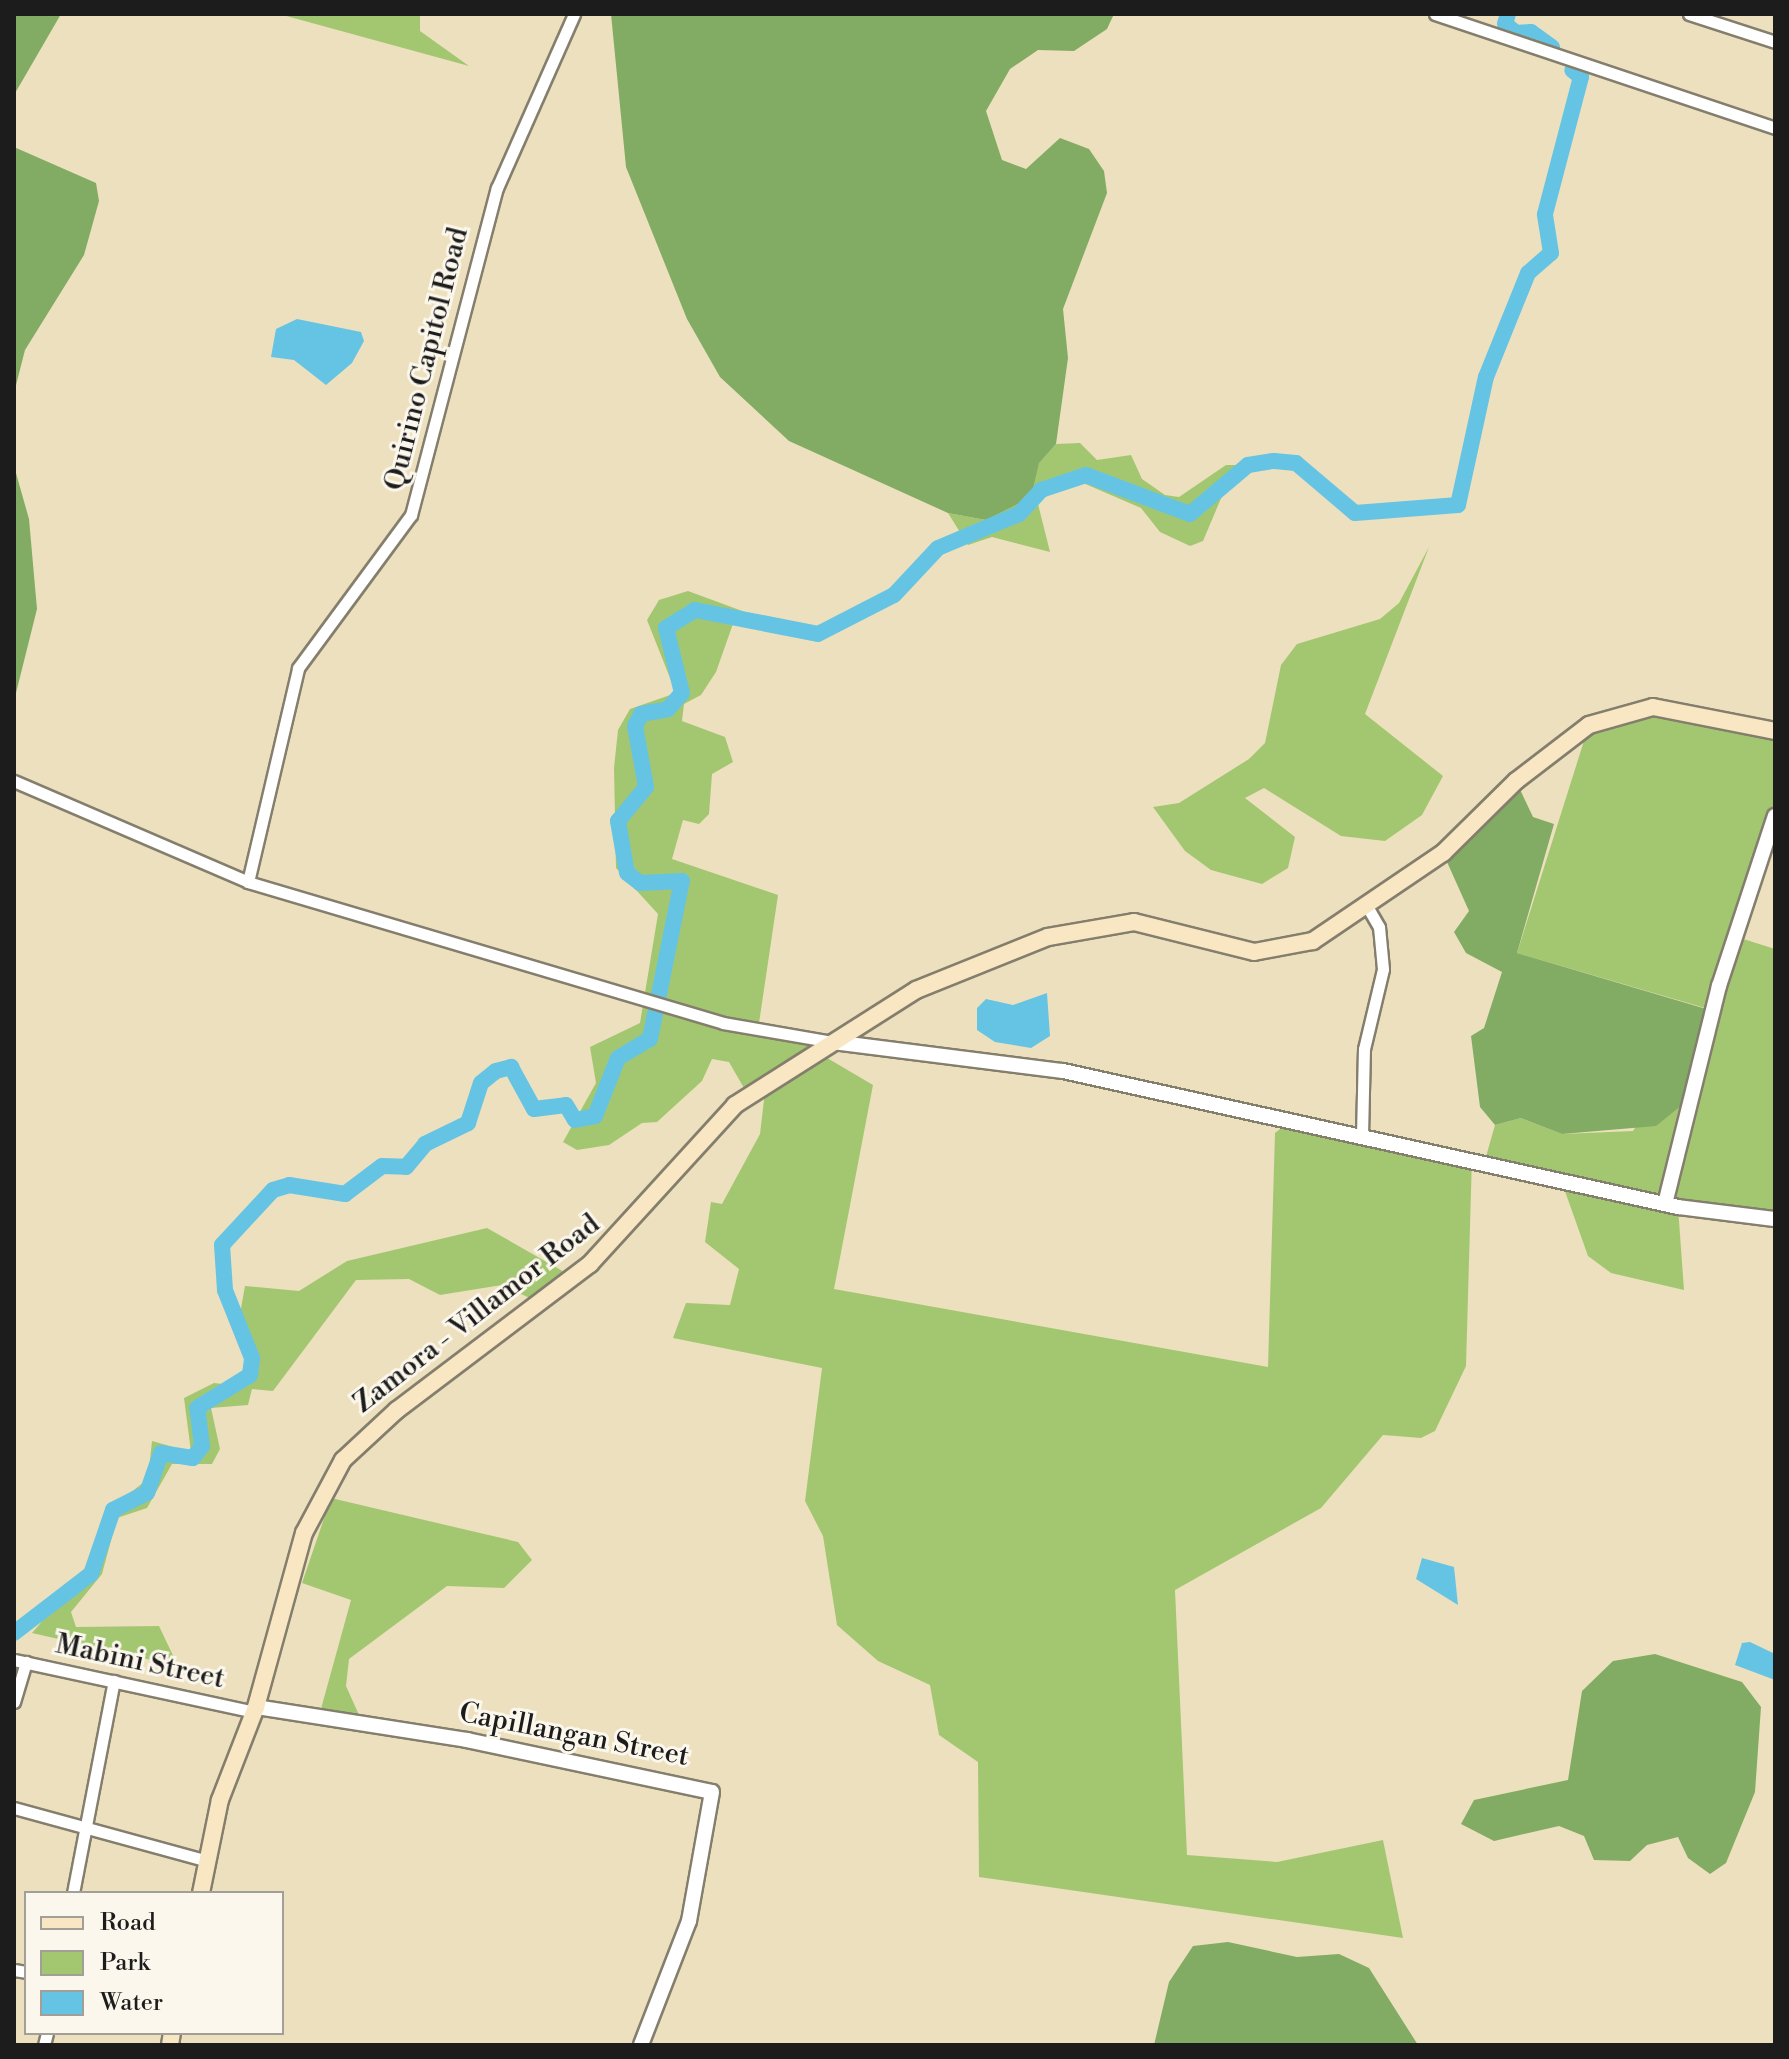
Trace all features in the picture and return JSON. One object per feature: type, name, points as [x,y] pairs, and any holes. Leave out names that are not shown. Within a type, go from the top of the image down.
[{"type":"main road","name":"Zamora - Villamor Road","points":[[201,1891],[227,1774],[256,1710],[304,1533],[343,1460],[397,1410],[590,1264],[735,1105],[916,990],[1048,937],[1134,922],[1277,952],[1313,941],[1368,908],[1487,811],[1567,740],[1633,712],[1674,709],[1775,731]]},
{"type":"street","name":"Quirino Capitol Road","points":[[248,882],[298,668],[411,515],[497,188],[574,14]]},
{"type":"street","points":[[1435,14],[1775,128]]},
{"type":"street","points":[[1689,14],[1775,42]]},
{"type":"street","points":[[14,781],[248,882],[640,998],[673,1004],[738,1027],[1063,1071],[1263,1121],[1362,1136],[1665,1204],[1775,1219]]},
{"type":"street","points":[[1665,1204],[1719,986],[1775,816]]},
{"type":"street","points":[[1362,1136],[1364,1049],[1383,969],[1379,927],[1368,908]]},
{"type":"street","points":[[14,1702],[20,1661]]},
{"type":"street","name":"Mabini Street","points":[[20,1661],[256,1710]]},
{"type":"street","points":[[73,1891],[114,1681]]},
{"type":"street","name":"Capillangan Street","points":[[256,1710],[467,1740],[712,1792],[716,1801],[689,1921],[641,2045]]},
{"type":"street","points":[[14,1808],[208,1861]]},
{"type":"green space","points":[[14,14],[61,14],[14,95]]},
{"type":"green space","points":[[279,14],[420,14],[420,31],[469,66]]},
{"type":"green space","points":[[611,14],[1114,14],[1107,29],[1074,51],[1038,50],[1010,69],[986,111],[1002,160],[1026,169],[1060,138],[1089,149],[1104,171],[1107,193],[1063,309],[1068,358],[1056,444],[1039,463],[1031,497],[986,520],[948,513],[789,441],[720,377],[687,319],[626,167]]},
{"type":"green space","points":[[14,147],[96,183],[99,201],[84,255],[25,350],[14,393]]},
{"type":"green space","points":[[1080,443],[1097,460],[1131,455],[1142,479],[1165,495],[1179,497],[1226,465],[1237,465],[1241,481],[1222,496],[1203,541],[1190,546],[1160,532],[1141,508],[1083,483],[1052,486],[1038,504],[1050,552],[992,537],[968,545],[948,513],[986,520],[1056,444]]},
{"type":"green space","points":[[14,466],[29,519],[37,609],[14,701]]},
{"type":"green space","points":[[1429,547],[1365,714],[1443,776],[1422,815],[1385,841],[1341,836],[1264,788],[1245,798],[1295,837],[1288,868],[1262,884],[1211,870],[1185,851],[1153,807],[1179,803],[1249,759],[1265,743],[1281,665],[1297,644],[1380,619],[1399,603]]},
{"type":"green space","points":[[688,591],[786,627],[734,621],[716,672],[701,695],[684,704],[682,721],[725,737],[733,762],[712,774],[709,814],[699,824],[683,820],[672,859],[778,895],[758,1030],[833,1042],[817,1052],[873,1085],[834,1289],[1268,1367],[1275,1133],[1285,1125],[1472,1157],[1466,1366],[1435,1431],[1421,1438],[1383,1435],[1321,1508],[1175,1590],[1187,1855],[1277,1862],[1383,1840],[1403,1938],[979,1877],[978,1762],[939,1735],[930,1685],[878,1661],[837,1625],[823,1536],[805,1501],[822,1368],[673,1338],[686,1303],[730,1305],[739,1269],[705,1242],[711,1202],[722,1204],[760,1134],[766,1083],[748,1095],[729,1062],[712,1059],[702,1081],[657,1122],[642,1123],[609,1145],[577,1150],[563,1142],[596,1083],[590,1047],[640,1023],[658,914],[616,868],[614,768],[618,730],[630,709],[676,693],[647,620],[659,600]]},
{"type":"green space","points":[[1653,707],[1775,731],[1775,817],[1737,937],[1775,949],[1775,1219],[1678,1207],[1684,1290],[1611,1273],[1588,1256],[1561,1180],[1485,1160],[1495,1125],[1521,1118],[1562,1134],[1633,1131],[1712,1010],[1517,953],[1589,725]]},
{"type":"green space","points":[[1516,781],[1533,817],[1554,824],[1517,953],[1713,1011],[1682,1105],[1656,1126],[1562,1134],[1521,1118],[1495,1125],[1480,1107],[1471,1036],[1484,1028],[1502,972],[1466,953],[1454,932],[1469,911],[1443,853]]},
{"type":"green space","points":[[487,1228],[573,1277],[538,1302],[502,1285],[440,1295],[409,1279],[356,1280],[273,1391],[252,1389],[248,1405],[211,1408],[220,1449],[212,1464],[172,1464],[147,1508],[117,1518],[102,1574],[71,1612],[76,1627],[159,1626],[178,1666],[32,1633],[89,1567],[104,1513],[148,1479],[152,1441],[191,1452],[184,1398],[214,1383],[240,1386],[249,1369],[237,1330],[245,1286],[299,1291],[347,1261]]},
{"type":"green space","points":[[331,1498],[518,1542],[532,1560],[504,1588],[447,1586],[349,1659],[346,1686],[359,1715],[373,1724],[319,1716],[351,1600],[302,1583]]},
{"type":"green space","points":[[1655,1654],[1742,1682],[1761,1707],[1755,1792],[1726,1863],[1710,1874],[1688,1858],[1678,1837],[1647,1845],[1630,1861],[1594,1860],[1584,1836],[1559,1826],[1494,1841],[1461,1824],[1474,1800],[1568,1780],[1582,1691],[1613,1661]]},
{"type":"green space","points":[[1228,1942],[1297,1957],[1339,1954],[1369,1968],[1418,2045],[1154,2045],[1169,1982],[1193,1946]]},
{"type":"water","points":[[297,319],[361,332],[364,341],[352,363],[326,385],[294,360],[271,357],[276,329]]},
{"type":"water","points":[[1047,993],[1050,1036],[1031,1048],[995,1042],[977,1030],[977,1008],[986,999],[1013,1005]]},
{"type":"water","points":[[1422,1558],[1454,1567],[1458,1605],[1416,1579]]},
{"type":"water","points":[[1750,1642],[1775,1654],[1775,1680],[1735,1665],[1742,1643]]},
{"type":"waterway","points":[[1508,14],[1505,24],[1516,33],[1531,32],[1552,47]]},
{"type":"waterway","points":[[14,1633],[91,1574],[113,1510],[147,1493],[161,1453],[193,1458],[202,1446],[197,1408],[250,1375],[252,1358],[225,1290],[222,1245],[273,1190],[289,1185],[345,1194],[382,1166],[406,1167],[425,1144],[468,1123],[481,1083],[496,1071],[511,1067],[534,1109],[566,1105],[575,1120],[595,1116],[618,1058],[650,1039],[682,881],[640,883],[627,873],[618,821],[646,787],[635,726],[641,714],[668,709],[682,693],[666,628],[695,610],[818,634],[894,595],[938,548],[1019,514],[1041,490],[1086,475],[1190,514],[1248,465],[1274,461],[1296,463],[1355,513],[1458,505],[1486,377],[1528,273],[1551,253],[1545,214],[1581,77],[1572,70]]}]
